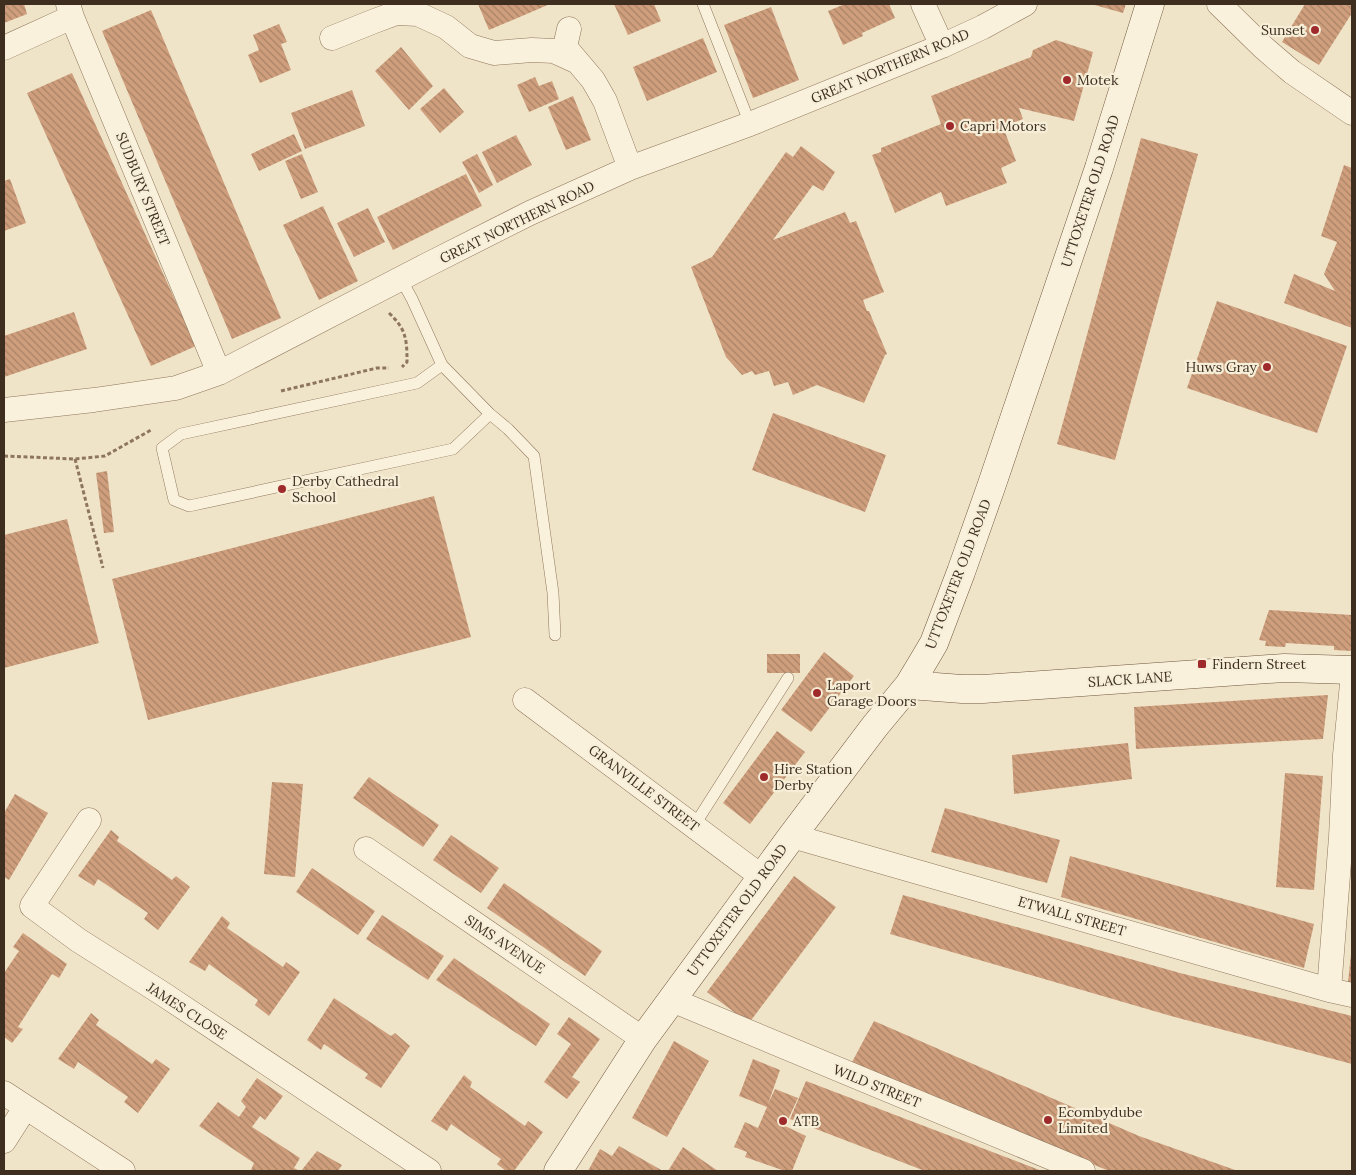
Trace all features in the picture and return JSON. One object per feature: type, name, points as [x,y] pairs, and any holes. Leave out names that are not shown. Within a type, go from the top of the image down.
[{"type":"street","points":[[923,4],[942,46]]},
{"type":"street","name":"GREAT NORTHERN ROAD","points":[[4,410],[176,388],[219,374],[530,213],[630,168],[750,124],[942,46],[983,27],[1025,4]]},
{"type":"street","name":"UTTOXETER OLD ROAD","points":[[558,1171],[644,1039],[792,836],[875,726],[909,685],[934,643],[991,487],[1099,168],[1150,4]]},
{"type":"street","points":[[1219,4],[1264,48],[1292,72],[1350,106]]},
{"type":"street","points":[[4,48],[70,10]]},
{"type":"street","name":"SUDBURY STREET","points":[[70,10],[219,374]]},
{"type":"street","points":[[332,38],[396,14],[418,14],[446,26],[470,46],[494,53],[532,50],[554,51],[576,61]]},
{"type":"street","points":[[569,29],[565,47],[593,80],[605,101],[630,168]]},
{"type":"street","name":"SLACK LANE","points":[[909,685],[955,689],[983,689],[1284,668],[1352,670]]},
{"type":"street","points":[[1329,990],[1341,837],[1345,755],[1352,684]]},
{"type":"street","name":"GRANVILLE STREET","points":[[525,700],[762,877]]},
{"type":"street","name":"JAMES CLOSE","points":[[90,820],[32,906],[78,940],[429,1171]]},
{"type":"street","name":"ETWALL STREET","points":[[792,836],[1352,995]]},
{"type":"street","name":"SIMS AVENUE","points":[[366,849],[644,1039]]},
{"type":"street","name":"WILD STREET","points":[[672,1000],[1083,1171]]},
{"type":"street","points":[[4,1093],[123,1171]]},
{"type":"street","points":[[4,1141],[25,1108]]},
{"type":"lane","points":[[703,4],[750,124]]},
{"type":"lane","points":[[401,279],[442,365],[534,456],[553,593],[555,635]]},
{"type":"lane","points":[[442,365],[417,383],[181,434],[162,448],[174,500],[189,506],[452,449],[490,414]]},
{"type":"lane","points":[[694,826],[788,678]]},
{"type":"path","points":[[370,295],[395,318],[405,334],[407,362],[401,368]]},
{"type":"path","points":[[272,393],[377,368],[393,368]]},
{"type":"path","points":[[4,456],[75,458],[106,456],[152,430]]},
{"type":"path","points":[[75,458],[103,568]]},
{"type":"building","points":[[4,4],[24,4],[27,14],[4,23]]},
{"type":"building","points":[[478,4],[550,4],[489,30]]},
{"type":"building","points":[[614,4],[654,4],[661,21],[628,35]]},
{"type":"building","points":[[845,4],[889,4],[895,18],[862,33],[863,36],[843,45],[828,11]]},
{"type":"building","points":[[1091,4],[1126,4],[1123,13]]},
{"type":"building","name":"Sunset","points":[[1305,4],[1352,4],[1352,13],[1319,65],[1282,42]]},
{"type":"building","points":[[771,7],[799,80],[753,98],[724,25]]},
{"type":"building","points":[[151,10],[281,318],[232,339],[102,31]]},
{"type":"building","points":[[279,24],[287,42],[281,44],[291,70],[260,83],[248,55],[259,50],[253,35]]},
{"type":"building","points":[[703,38],[717,72],[647,101],[633,67]]},
{"type":"building","points":[[1056,40],[1093,52],[1074,121],[1019,108],[1023,119],[1003,127],[1016,161],[1001,168],[1007,183],[946,206],[941,192],[895,213],[872,155],[881,152],[881,148],[941,124],[931,96],[1031,57],[1033,50]]},
{"type":"building","points":[[401,47],[433,86],[409,110],[375,71]]},
{"type":"building","points":[[72,73],[196,346],[151,366],[27,93]]},
{"type":"building","points":[[535,77],[539,86],[552,81],[559,99],[529,112],[517,85]]},
{"type":"building","points":[[444,88],[464,112],[440,133],[420,109]]},
{"type":"building","points":[[352,90],[365,126],[305,149],[291,113]]},
{"type":"building","points":[[573,96],[591,140],[566,150],[548,107]]},
{"type":"building","points":[[294,134],[302,151],[259,171],[251,154]]},
{"type":"building","points":[[516,135],[532,165],[497,183],[482,152]]},
{"type":"building","points":[[1141,138],[1198,154],[1115,460],[1057,444]]},
{"type":"building","points":[[801,146],[835,172],[823,191],[813,185],[773,240],[845,212],[850,223],[856,221],[884,292],[863,300],[887,354],[864,403],[817,385],[793,395],[788,382],[774,386],[769,371],[755,375],[752,371],[742,375],[726,357],[691,267],[712,257],[786,152],[793,157]]},
{"type":"building","points":[[302,154],[318,192],[301,199],[285,161]]},
{"type":"building","points":[[477,154],[493,185],[479,193],[462,162]]},
{"type":"building","points":[[1344,165],[1352,168],[1352,328],[1284,303],[1294,274],[1335,291],[1324,274],[1337,242],[1321,236]]},
{"type":"building","points":[[466,174],[482,206],[393,250],[377,217]]},
{"type":"building","points":[[10,179],[26,223],[4,231],[4,181]]},
{"type":"building","points":[[323,206],[358,281],[319,300],[283,225]]},
{"type":"building","points":[[368,208],[385,242],[354,257],[337,223]]},
{"type":"building","name":"Huws Gray","points":[[1217,301],[1347,346],[1317,433],[1187,388]]},
{"type":"building","points":[[74,312],[87,349],[4,377],[4,336]]},
{"type":"building","points":[[773,413],[886,455],[865,512],[752,470]]},
{"type":"building","points":[[107,471],[114,532],[104,533],[96,473]]},
{"type":"building","points":[[434,496],[471,637],[148,720],[112,579]]},
{"type":"building","points":[[67,519],[99,643],[4,668],[4,535]]},
{"type":"building","points":[[1269,610],[1352,615],[1352,651],[1334,650],[1334,646],[1286,643],[1285,647],[1265,646],[1266,641],[1259,640]]},
{"type":"building","name":"Laport Garage Doors","points":[[824,652],[854,676],[811,732],[781,710]]},
{"type":"building","points":[[767,654],[800,654],[800,673],[767,673]]},
{"type":"building","points":[[1328,695],[1323,739],[1136,749],[1134,707]]},
{"type":"building","name":"Hire Station Derby","points":[[777,731],[805,752],[750,824],[723,803]]},
{"type":"building","points":[[1128,743],[1132,779],[1014,794],[1012,755]]},
{"type":"building","points":[[1285,773],[1323,776],[1314,890],[1276,887]]},
{"type":"building","points":[[369,777],[439,825],[423,847],[353,798]]},
{"type":"building","points":[[272,782],[303,784],[295,877],[264,874]]},
{"type":"building","points":[[15,794],[48,813],[9,880],[4,877],[4,813]]},
{"type":"building","points":[[945,808],[1060,840],[1047,883],[931,852]]},
{"type":"building","points":[[111,830],[119,837],[117,841],[172,880],[176,876],[190,887],[158,930],[144,919],[148,913],[98,879],[94,886],[78,876]]},
{"type":"building","points":[[451,835],[499,868],[481,893],[433,860]]},
{"type":"building","points":[[1070,856],[1314,924],[1304,968],[1061,897]]},
{"type":"building","points":[[312,868],[375,911],[358,935],[296,892]]},
{"type":"building","points":[[794,876],[836,907],[749,1023],[707,992]]},
{"type":"building","points":[[504,883],[602,951],[585,976],[487,908]]},
{"type":"building","points":[[903,895],[1180,973],[1352,1016],[1352,1064],[1171,1016],[890,934]]},
{"type":"building","points":[[382,915],[444,956],[428,980],[366,939]]},
{"type":"building","points":[[222,916],[230,923],[227,928],[283,967],[286,962],[300,972],[269,1016],[255,1005],[258,1000],[209,964],[205,971],[189,962]]},
{"type":"building","points":[[23,933],[67,964],[59,978],[52,974],[18,1027],[23,1029],[12,1043],[4,1037],[4,973],[19,951],[13,947]]},
{"type":"building","points":[[1352,954],[1352,983],[1348,982]]},
{"type":"building","points":[[454,958],[550,1024],[536,1046],[436,980]]},
{"type":"building","points":[[334,998],[391,1036],[395,1033],[410,1046],[381,1088],[365,1078],[368,1074],[324,1044],[321,1050],[307,1040]]},
{"type":"building","points":[[91,1013],[99,1020],[96,1025],[152,1064],[156,1059],[170,1069],[138,1113],[124,1102],[128,1097],[78,1062],[74,1069],[58,1059]]},
{"type":"building","points":[[569,1017],[600,1039],[572,1077],[580,1082],[567,1099],[544,1082],[571,1044],[557,1034]]},
{"type":"building","points":[[874,1021],[1139,1136],[1238,1171],[1109,1171],[851,1064]]},
{"type":"building","points":[[674,1041],[709,1061],[667,1137],[632,1118]]},
{"type":"building","points":[[753,1059],[780,1070],[768,1104],[775,1089],[798,1098],[785,1126],[806,1136],[792,1171],[785,1171],[745,1157],[747,1152],[734,1147],[745,1122],[758,1128],[767,1107],[739,1096]]},
{"type":"building","points":[[464,1075],[472,1082],[470,1087],[525,1126],[528,1121],[543,1132],[514,1171],[506,1171],[497,1164],[501,1159],[451,1124],[447,1131],[431,1121]]},
{"type":"building","points":[[257,1078],[283,1096],[265,1120],[260,1116],[252,1127],[300,1158],[294,1168],[300,1171],[252,1171],[254,1163],[199,1126],[218,1102],[239,1117],[246,1107],[241,1101]]},
{"type":"building","points":[[806,1081],[1042,1171],[925,1171],[790,1119]]},
{"type":"building","points":[[619,1146],[663,1171],[588,1171],[600,1149],[612,1156]]},
{"type":"building","points":[[683,1147],[718,1171],[668,1171]]},
{"type":"building","points":[[317,1151],[342,1165],[338,1171],[301,1171]]},
{"type":"place","name":"Sunset","points":[[1315,30]]},
{"type":"place","name":"Motek","points":[[1067,80]]},
{"type":"place","name":"Capri Motors","points":[[950,126]]},
{"type":"place","name":"Huws Gray","points":[[1267,367]]},
{"type":"place","name":"Derby Cathedral School","points":[[282,489]]},
{"type":"place","name":"Findern Street","points":[[1202,664]]},
{"type":"place","name":"Laport Garage Doors","points":[[817,693]]},
{"type":"place","name":"Hire Station Derby","points":[[764,777]]},
{"type":"place","name":"Ecombydube Limited","points":[[1048,1120]]},
{"type":"place","name":"ATB","points":[[783,1121]]}]
